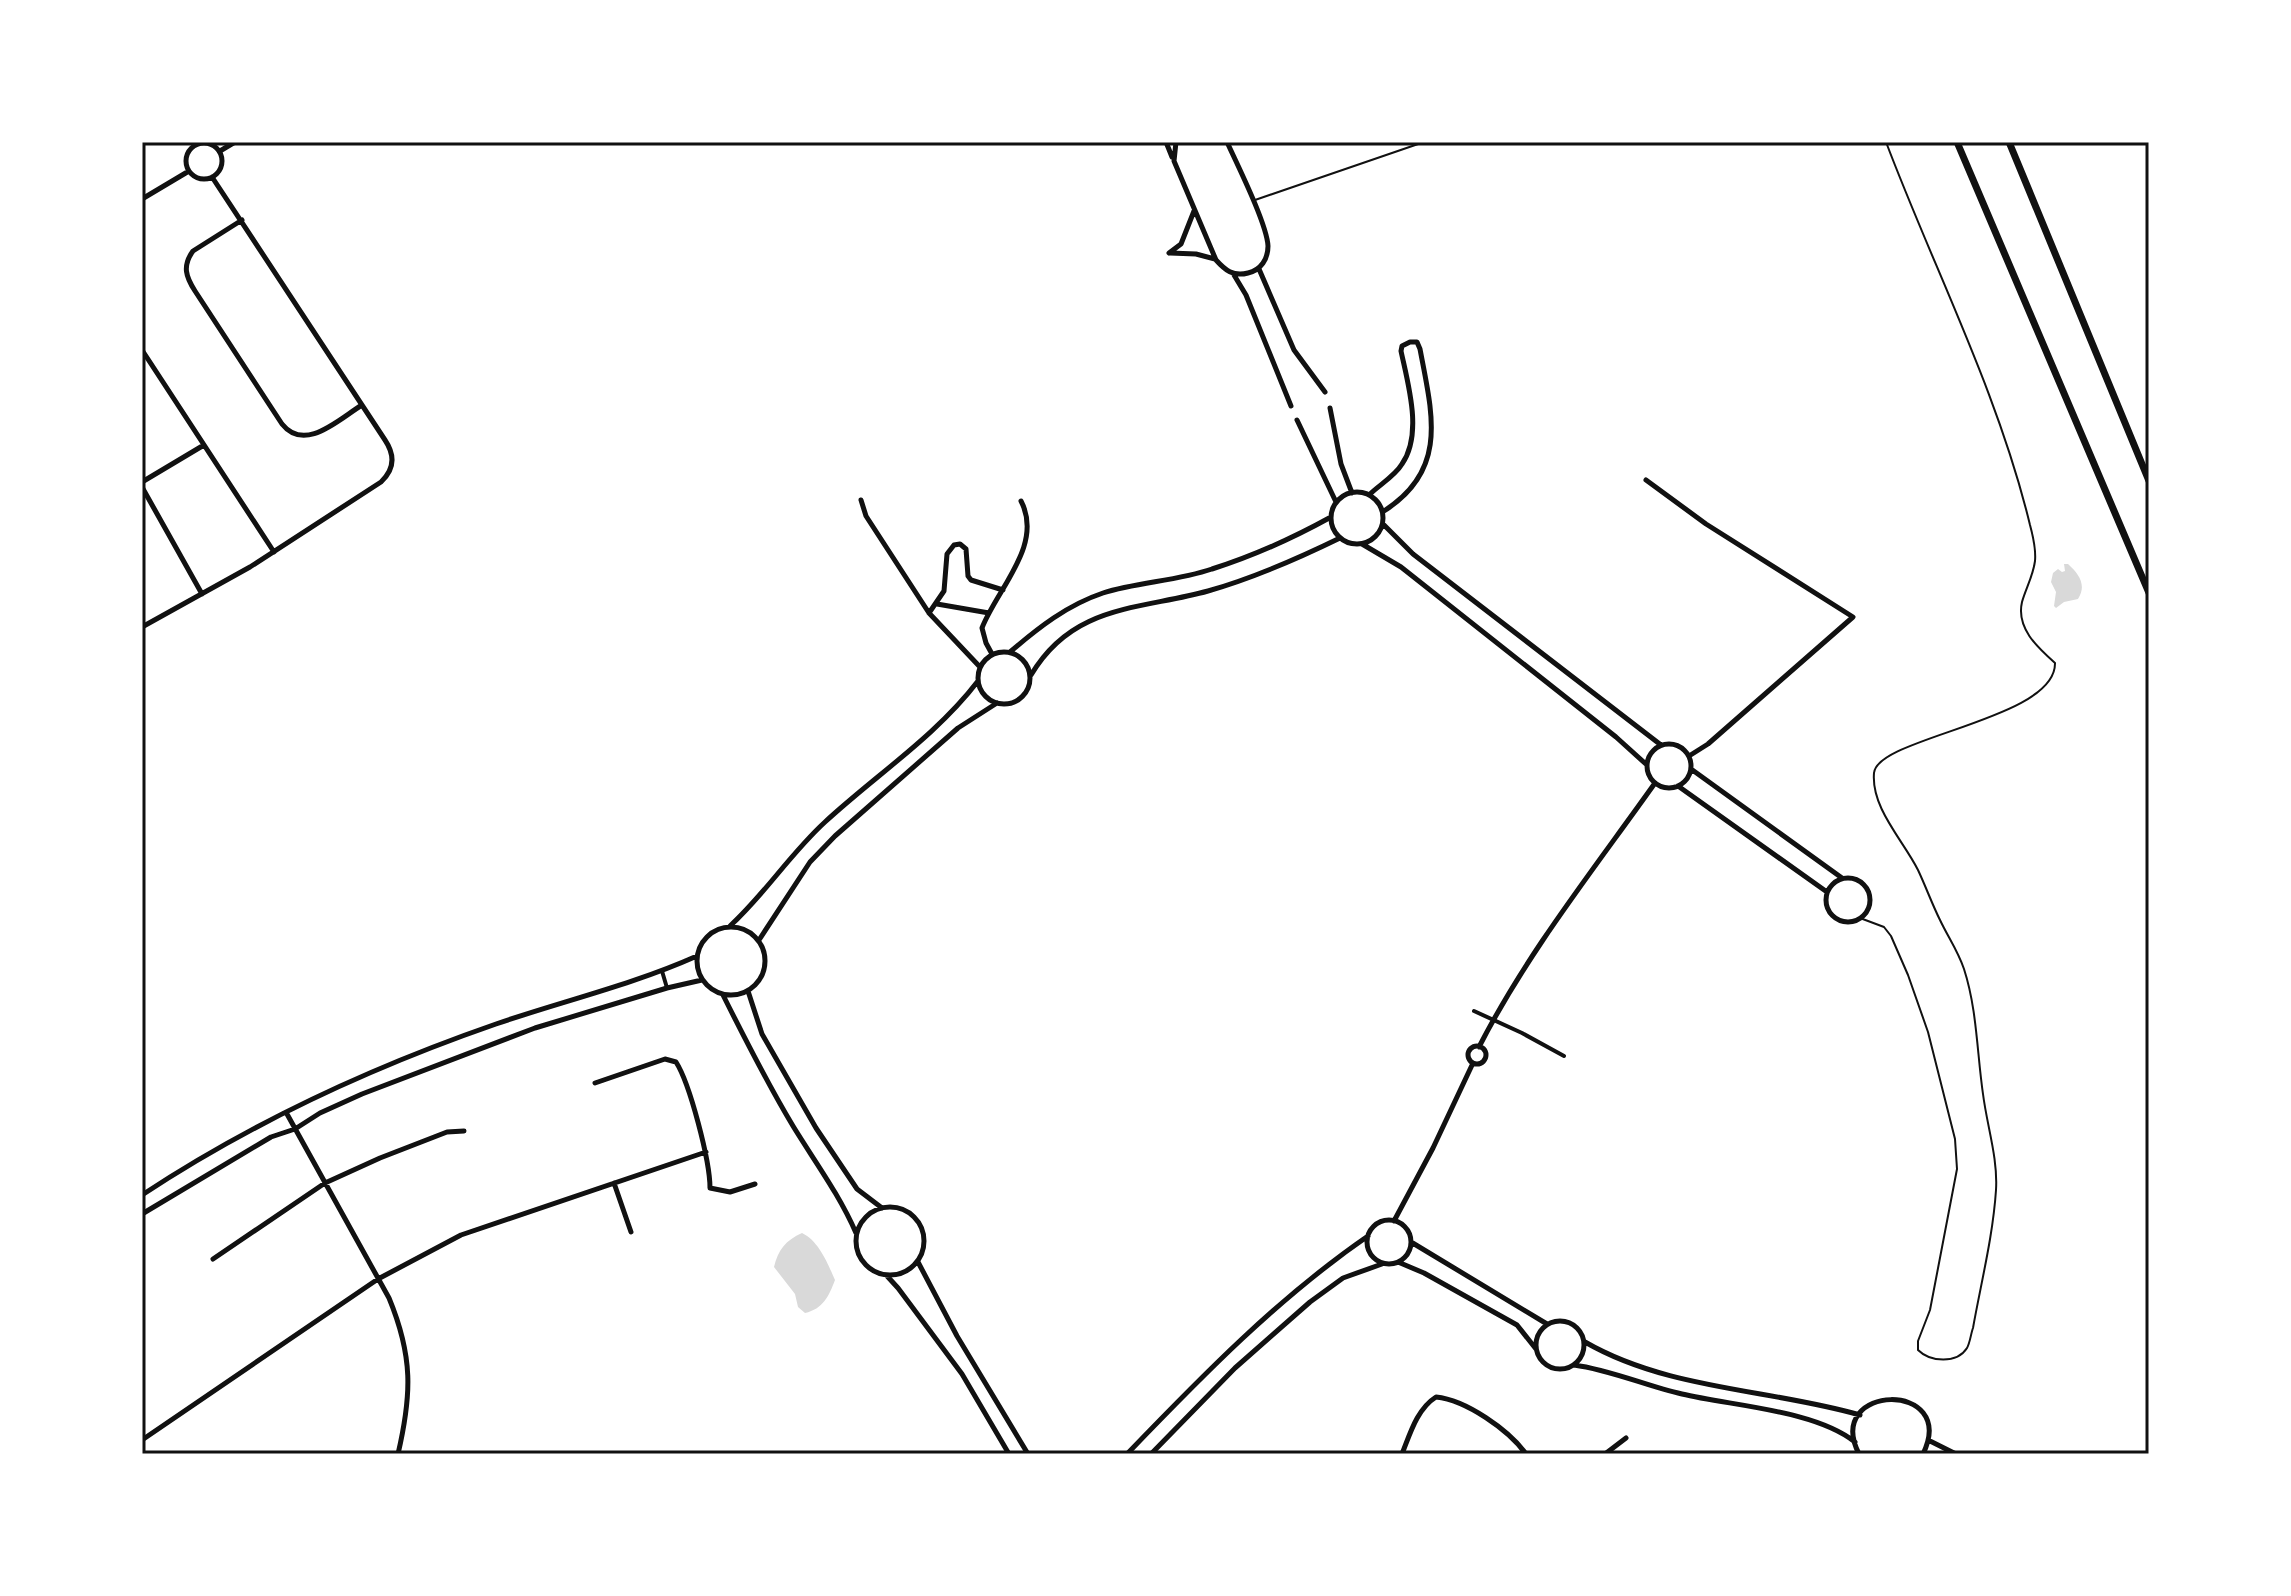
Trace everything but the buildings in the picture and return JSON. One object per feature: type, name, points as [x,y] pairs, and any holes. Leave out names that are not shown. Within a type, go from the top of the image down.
[{"type":"main road","points":[[1957,142],[2149,593]]},
{"type":"main road","points":[[2009,142],[2149,481]]},
{"type":"street","points":[[220,151],[235,142]]},
{"type":"street","points":[[1166,142],[1216,260]]},
{"type":"street","points":[[1174,161],[1176,142]]},
{"type":"street","points":[[1227,142],[1268,241],[1265,261],[1259,269],[1234,274]]},
{"type":"street","points":[[195,143],[212,144],[220,151],[222,166],[212,177],[202,179],[189,171],[186,156],[195,143]]},
{"type":"street","points":[[142,199],[189,171]]},
{"type":"street","points":[[142,627],[274,552],[381,482],[392,466],[390,448],[212,177]]},
{"type":"street","points":[[1195,210],[1181,244],[1169,253],[1196,254],[1216,260],[1234,274],[1246,295],[1291,406]]},
{"type":"street","points":[[242,220],[193,251],[186,264],[188,280],[282,424],[293,435],[310,436],[362,405]]},
{"type":"street","points":[[1259,269],[1294,350],[1325,392]]},
{"type":"street","points":[[1369,495],[1403,464],[1414,427],[1401,351],[1402,346],[1417,342],[1433,417],[1432,448],[1421,475],[1404,499],[1384,511]]},
{"type":"street","points":[[142,350],[274,552]]},
{"type":"street","points":[[1330,408],[1341,464],[1352,493]]},
{"type":"street","points":[[1297,420],[1336,503]]},
{"type":"street","points":[[202,594],[142,484],[204,445]]},
{"type":"street","points":[[1646,480],[1706,524],[1853,617],[1708,744],[1689,756]]},
{"type":"street","points":[[1352,493],[1369,495],[1384,511],[1383,524],[1375,537],[1362,544],[1340,538],[1334,532],[1331,517],[1336,503],[1352,493]]},
{"type":"street","points":[[861,500],[866,516],[929,613],[980,667]]},
{"type":"street","points":[[992,654],[982,628],[1021,553],[1029,525],[1021,501]]},
{"type":"street","points":[[1331,517],[1294,537],[1211,570],[1106,592],[1080,602],[1054,617],[1010,652],[992,654],[980,667],[978,681],[982,693],[997,703],[1006,704],[1022,698],[1043,654],[1063,637],[1113,611],[1205,592],[1264,574],[1340,538]]},
{"type":"street","points":[[1383,524],[1413,554],[1661,745],[1680,747],[1689,756],[1691,769],[1678,786],[1666,788],[1655,783],[1648,772],[1651,753],[1661,745]]},
{"type":"street","points":[[929,613],[944,591],[947,554],[954,545],[960,544],[966,549],[971,580],[1003,590]]},
{"type":"street","points":[[1362,544],[1401,567],[1647,765]]},
{"type":"street","points":[[937,604],[989,613]]},
{"type":"street","points":[[1010,652],[1024,660],[1031,675]]},
{"type":"street","points":[[730,926],[741,928],[759,940],[765,968],[762,977],[748,991],[723,995],[702,980],[696,964],[708,935],[730,926],[754,904],[801,845],[948,715],[978,681]]},
{"type":"street","points":[[759,940],[810,862],[835,836],[958,728],[997,703]]},
{"type":"street","points":[[1691,769],[1842,878]]},
{"type":"street","points":[[1473,1063],[1468,1054],[1471,1049],[1479,1047],[1493,1019],[1581,885],[1655,783]]},
{"type":"street","points":[[1678,786],[1827,892]]},
{"type":"street","points":[[1852,877],[1861,881],[1868,888],[1871,898],[1870,908],[1860,918],[1846,922],[1836,919],[1829,912],[1826,902],[1827,892],[1833,883],[1842,878],[1852,877]]},
{"type":"street","points":[[142,1195],[251,1129],[371,1073],[494,1025],[662,971],[697,956]]},
{"type":"street","points":[[662,971],[667,988]]},
{"type":"street","points":[[142,1214],[271,1137],[295,1129],[320,1113],[362,1094],[535,1028],[702,980]]},
{"type":"street","points":[[748,991],[762,1034],[816,1128],[857,1189],[882,1208]]},
{"type":"street","points":[[723,995],[793,1127],[845,1206],[856,1233],[858,1256],[875,1273],[887,1276],[909,1270],[918,1262],[925,1241],[918,1222],[902,1209],[882,1208],[867,1215],[856,1233]]},
{"type":"street","points":[[1474,1011],[1564,1056]]},
{"type":"street","points":[[1473,1063],[1481,1063],[1485,1059],[1485,1053],[1479,1047]]},
{"type":"street","points":[[595,1083],[665,1059],[676,1062],[706,1152],[710,1188],[730,1192],[755,1184]]},
{"type":"street","points":[[1394,1221],[1473,1063]]},
{"type":"street","points":[[287,1114],[399,1323],[410,1377],[409,1402],[398,1454]]},
{"type":"street","points":[[213,1259],[325,1183],[447,1132],[464,1131]]},
{"type":"street","points":[[142,1440],[378,1279],[461,1235],[706,1152]]},
{"type":"street","points":[[614,1183],[631,1232]]},
{"type":"street","points":[[1127,1454],[1239,1341],[1368,1236],[1379,1222],[1394,1221],[1406,1228],[1411,1242],[1407,1254],[1398,1262]]},
{"type":"street","points":[[1368,1236],[1370,1255],[1382,1264]]},
{"type":"street","points":[[1411,1242],[1547,1324],[1568,1322],[1579,1329],[1585,1342],[1606,1355],[1651,1370],[1860,1415]]},
{"type":"street","points":[[918,1262],[1028,1454]]},
{"type":"street","points":[[1151,1454],[1235,1368],[1310,1302],[1343,1278],[1382,1264],[1398,1262],[1424,1273],[1517,1325],[1548,1366],[1561,1370],[1574,1365],[1583,1355],[1585,1342]]},
{"type":"street","points":[[887,1276],[962,1374],[1009,1454]]},
{"type":"street","points":[[1536,1349],[1537,1338],[1547,1324]]},
{"type":"street","points":[[1574,1365],[1684,1395],[1738,1404],[1820,1424],[1843,1433],[1855,1442]]},
{"type":"street","points":[[1402,1454],[1419,1414],[1436,1397],[1452,1400],[1500,1426],[1526,1454]]},
{"type":"street","points":[[1859,1454],[1855,1428],[1860,1415],[1867,1407],[1884,1398],[1904,1400],[1926,1420],[1928,1440],[1923,1454]]},
{"type":"street","points":[[1605,1454],[1626,1438]]},
{"type":"street","points":[[1928,1440],[1956,1454]]},
{"type":"lane","points":[[1252,201],[1424,142]]},
{"type":"lane","points":[[1860,918],[1884,927],[1908,975],[1928,1032],[1955,1139],[1957,1169],[1930,1310],[1918,1341],[1918,1350],[1925,1357],[1939,1360],[1955,1357],[1967,1349],[1973,1328],[1996,1189],[1975,1019],[1958,955],[1918,871],[1875,797],[1873,770],[1880,760],[1897,750],[1962,728],[2029,699],[2049,684],[2055,672],[2055,663],[2037,646],[2022,623],[2022,603],[2036,558],[2030,525],[1989,392],[1886,142]]},
{"type":"shaded area","points":[[2064,564],[2068,564],[2078,576],[2082,589],[2078,599],[2064,602],[2056,608],[2056,592],[2051,582],[2053,573],[2058,569],[2065,571]]},
{"type":"shaded area","points":[[802,1233],[818,1247],[835,1280],[824,1301],[805,1313],[798,1307],[795,1294],[774,1267],[784,1246]]}]
